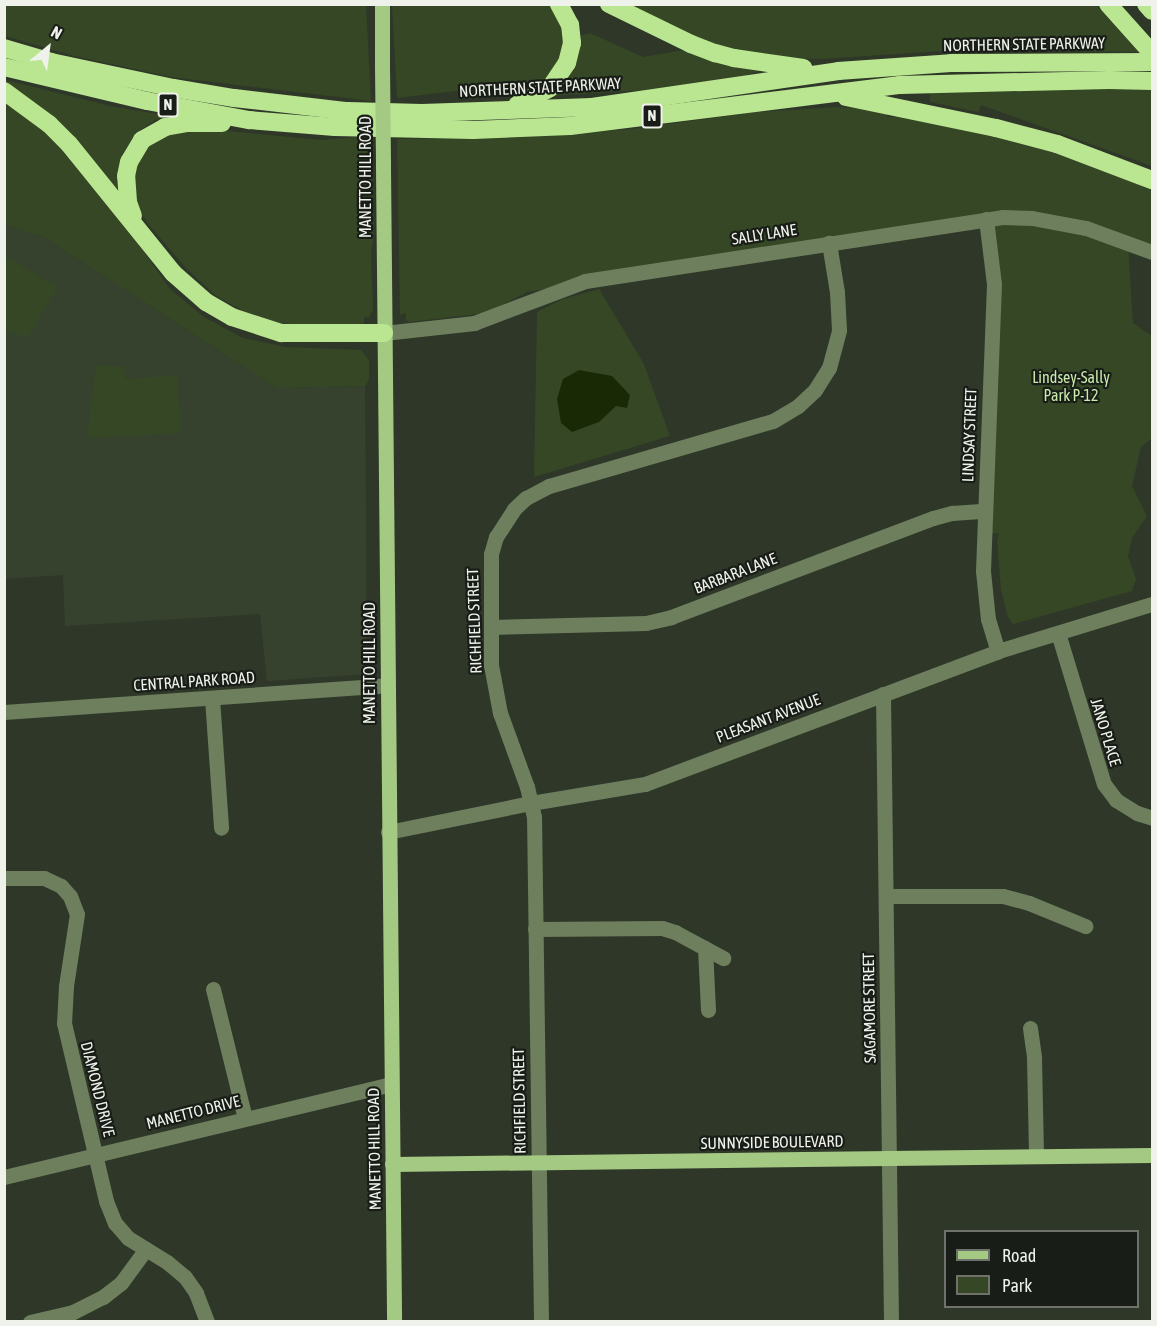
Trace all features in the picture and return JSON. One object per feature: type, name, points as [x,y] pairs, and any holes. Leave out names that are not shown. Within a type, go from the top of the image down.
[{"type":"highway","points":[[508,109],[550,88],[567,63],[572,43],[570,25],[559,4]]},
{"type":"highway","points":[[609,4],[691,44],[715,53],[781,66],[838,71]]},
{"type":"highway","points":[[1146,4],[1152,11]]},
{"type":"highway","points":[[1113,10],[1152,53]]},
{"type":"highway","name":"NORTHERN STATE PARKWAY","points":[[4,48],[51,62],[173,88],[257,101],[347,111],[422,113],[592,107],[838,71],[951,63],[1152,62]]},
{"type":"highway","name":"N","points":[[4,67],[147,101],[249,120],[335,127],[495,129],[570,126],[900,85],[957,82],[1152,81]]},
{"type":"highway","points":[[4,91],[56,130],[159,257],[190,290],[232,317],[282,333],[384,333]]},
{"type":"highway","points":[[829,94],[996,128],[1057,144],[1152,180]]},
{"type":"highway","points":[[138,229],[125,188],[129,162],[142,141],[165,127],[177,124],[228,123],[249,120]]},
{"type":"main road","name":"MANETTO HILL ROAD","points":[[382,4],[394,1322]]},
{"type":"main road","name":"SUNNYSIDE BOULEVARD","points":[[392,1164],[1152,1155]]},
{"type":"street","name":"SALLY LANE","points":[[384,333],[474,323],[585,281],[986,219],[1032,218],[1062,223],[1112,236],[1152,252]]},
{"type":"street","name":"LINDSAY STREET","points":[[986,219],[994,285],[984,511],[985,599],[990,628],[998,651]]},
{"type":"street","name":"RICHFIELD STREET","points":[[541,1322],[534,817],[500,713],[491,665],[491,554],[504,521],[526,498],[549,486],[773,421],[798,406],[815,390],[832,359],[839,330],[837,292],[829,243]]},
{"type":"street","name":"BARBARA LANE","points":[[491,627],[646,623],[671,617],[933,518],[952,513],[984,511]]},
{"type":"street","name":"PLEASANT AVENUE","points":[[388,832],[531,803],[645,784],[998,651],[1152,604]]},
{"type":"street","name":"JANO PLACE","points":[[1058,633],[1104,784],[1116,800],[1137,813],[1152,818]]},
{"type":"street","name":"CENTRAL PARK ROAD","points":[[4,712],[387,685]]},
{"type":"street","name":"SAGAMORE STREET","points":[[883,694],[891,1322]]},
{"type":"street","points":[[212,698],[221,828]]},
{"type":"street","name":"DIAMOND DRIVE","points":[[4,878],[44,878],[53,881],[70,896],[77,914],[66,986],[64,1023],[106,1201],[114,1223],[128,1238],[185,1277],[196,1293],[207,1322]]},
{"type":"street","points":[[886,896],[1003,896],[1029,903],[1085,926]]},
{"type":"street","points":[[535,929],[662,928],[675,932],[723,958]]},
{"type":"street","points":[[705,948],[708,1010]]},
{"type":"street","points":[[213,989],[245,1118]]},
{"type":"street","points":[[1030,1028],[1034,1058],[1036,1156]]},
{"type":"street","name":"MANETTO DRIVE","points":[[4,1177],[391,1084]]},
{"type":"street","points":[[30,1322],[56,1318],[73,1312],[114,1290],[146,1249]]},
{"type":"shaded area","points":[[5,225],[45,238],[277,388],[365,386],[367,674],[267,681],[260,614],[65,626],[63,575],[5,579]]},
{"type":"shaded area","points":[[579,370],[612,376],[630,395],[627,408],[616,406],[599,422],[572,432],[561,423],[557,399],[563,379]]},
{"type":"green space","points":[[4,5],[366,5],[371,101],[171,77],[74,56],[5,36]]},
{"type":"green space","points":[[392,5],[552,5],[565,21],[565,42],[561,65],[537,88],[534,85],[504,90],[455,91],[397,98]]},
{"type":"green space","points":[[623,5],[1096,5],[1139,52],[1047,51],[1015,46],[822,59],[775,58],[726,50]]},
{"type":"green space","points":[[590,33],[643,57],[690,49],[770,68],[740,77],[643,90],[550,96],[576,37]]},
{"type":"green space","points":[[6,80],[110,106],[176,117],[155,120],[136,133],[122,155],[117,191],[5,85]]},
{"type":"green space","points":[[1152,88],[1152,166],[981,105],[978,112],[930,102],[930,92]]},
{"type":"green space","points":[[5,98],[41,125],[112,206],[170,289],[204,317],[243,338],[286,347],[361,350],[369,360],[369,379],[365,386],[277,388],[45,238],[5,225]]},
{"type":"green space","name":"Lindsey-Sally Park P-12","points":[[837,107],[886,109],[887,117],[933,116],[978,128],[1101,167],[1152,191],[1152,254],[1128,244],[1133,323],[1152,336],[1152,438],[1141,447],[1132,486],[1147,516],[1132,538],[1128,556],[1136,579],[1132,591],[1013,624],[1008,617],[1001,590],[997,540],[999,533],[984,534],[988,221],[527,292],[486,313],[409,322],[406,320],[406,313],[400,315],[397,139],[516,137],[631,129],[756,112]]},
{"type":"green space","points":[[187,127],[321,140],[371,136],[374,234],[371,253],[373,309],[369,318],[365,316],[364,323],[319,327],[280,323],[243,311],[215,295],[186,268],[149,225],[134,203],[132,180],[138,159],[150,142]]},
{"type":"green space","points":[[5,256],[58,287],[27,338],[5,331]]},
{"type":"green space","points":[[599,289],[644,364],[670,436],[534,477],[537,312],[563,299]]},
{"type":"green space","points":[[96,366],[124,366],[125,379],[177,375],[181,433],[87,438]]}]
